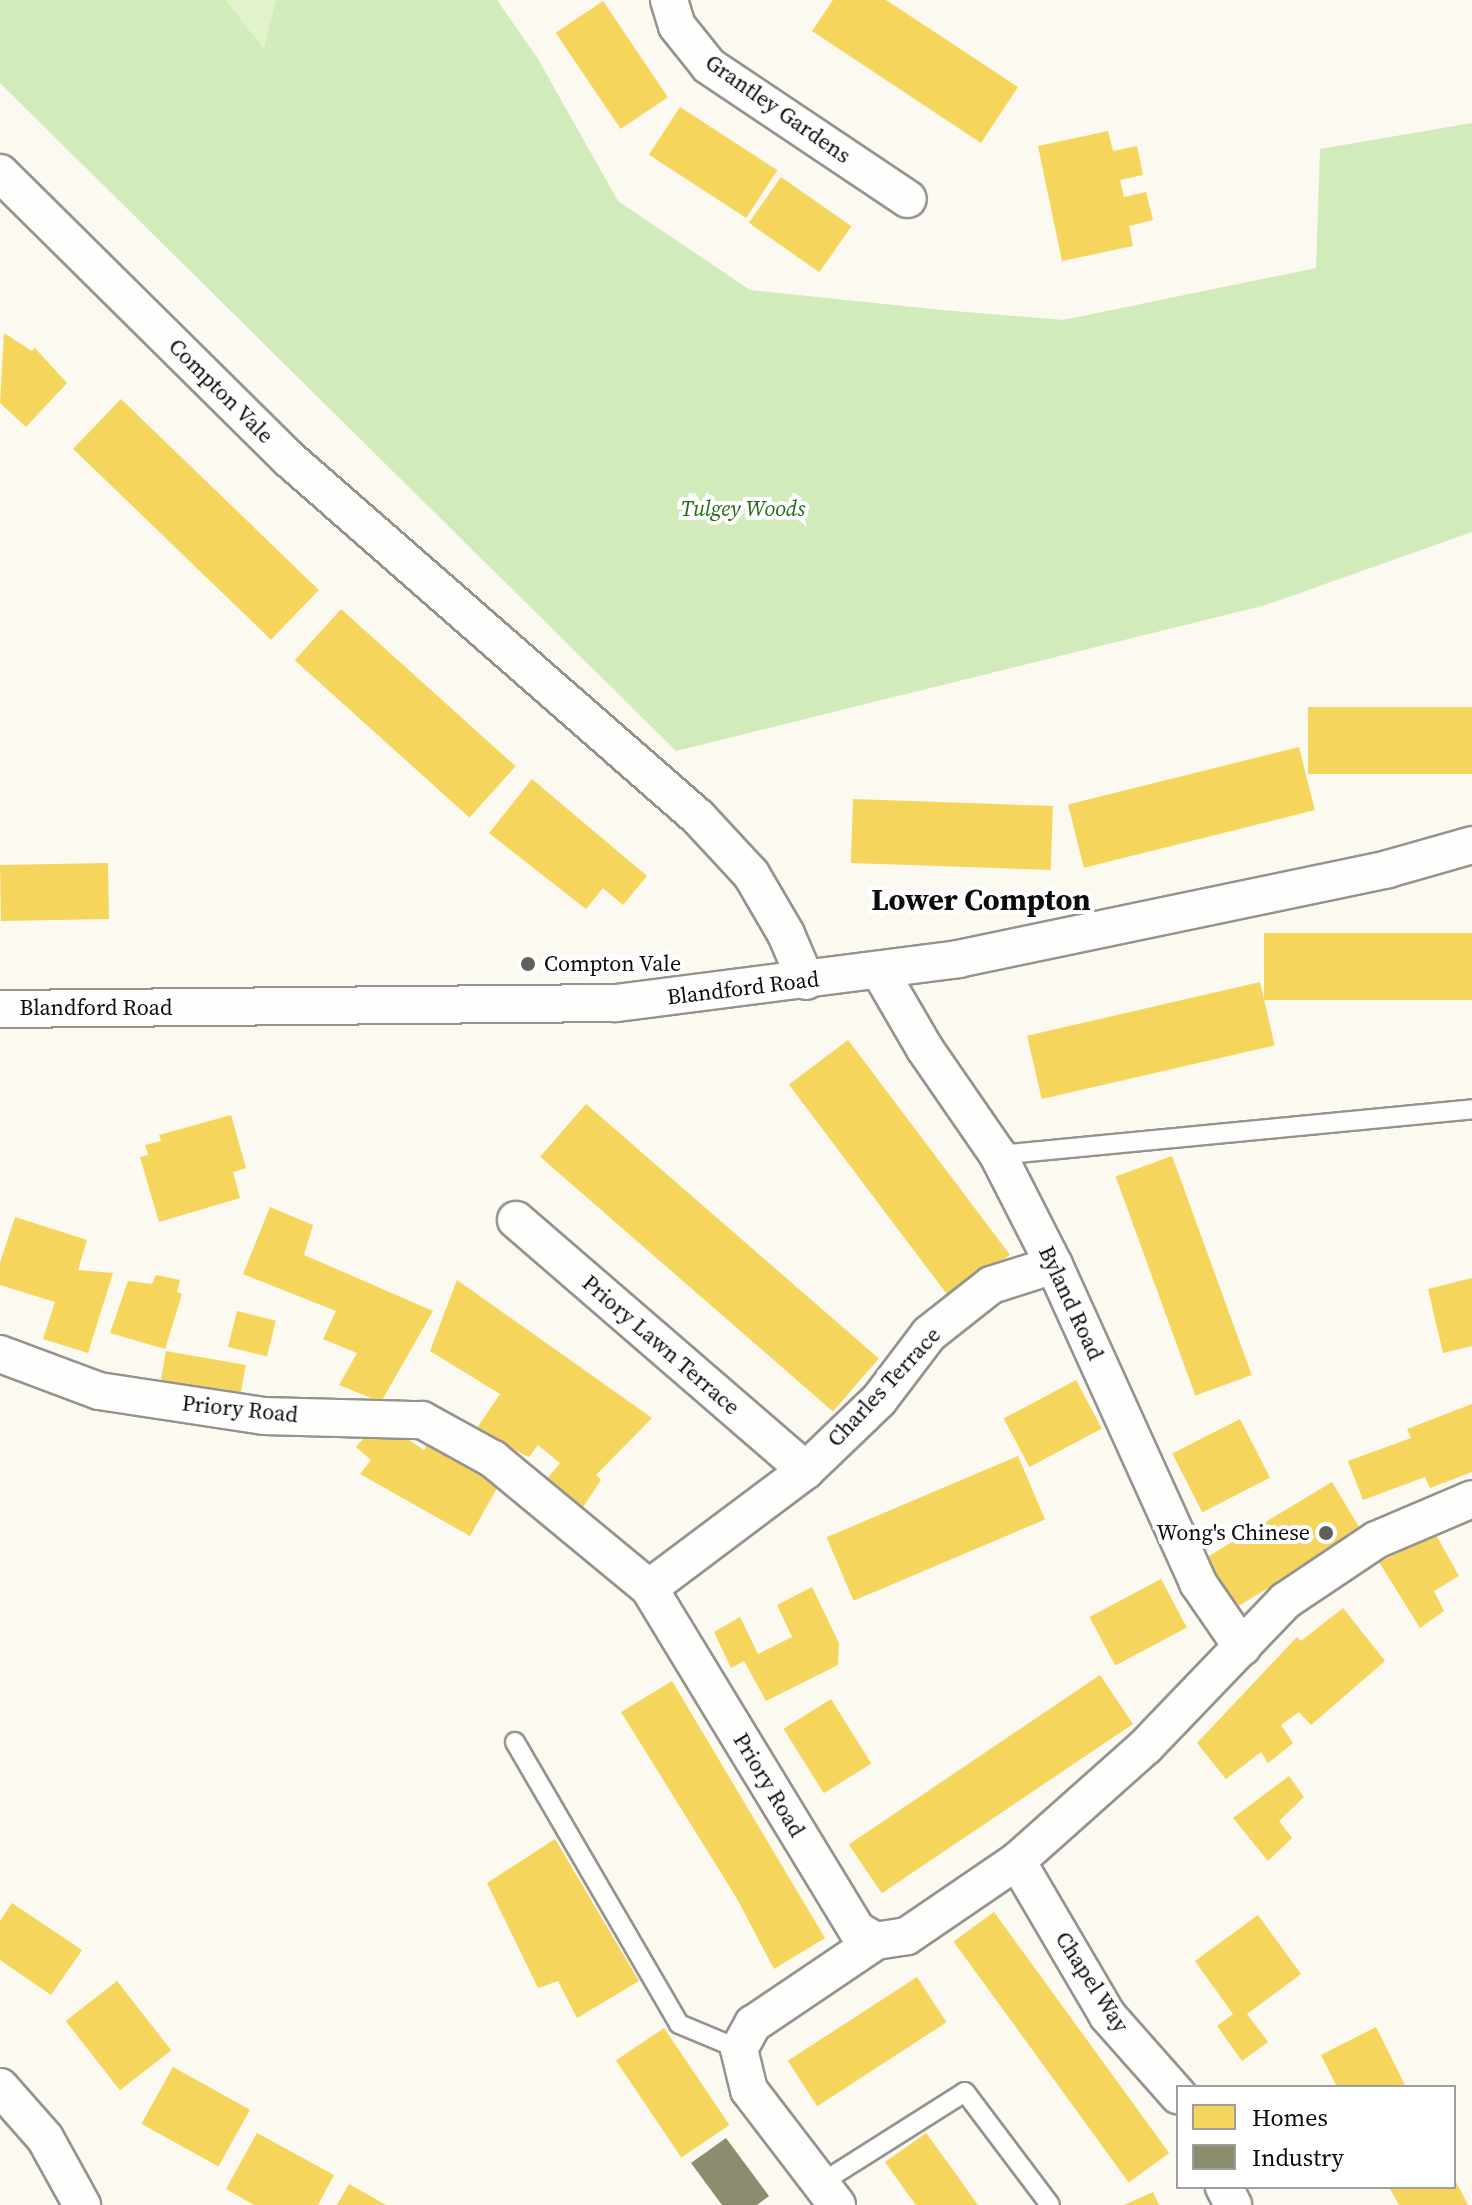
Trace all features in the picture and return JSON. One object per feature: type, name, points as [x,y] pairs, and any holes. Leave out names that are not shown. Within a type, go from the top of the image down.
[{"type":"street","name":"Grantley Gardens","points":[[669,0],[677,26],[709,66],[908,199]]},
{"type":"street","name":"Compton Vale","points":[[0,173],[289,459],[698,817],[751,874],[806,981]]},
{"type":"street","name":"Blandford Road","points":[[0,1009],[616,1003],[879,970],[1100,930],[1388,869],[1472,845]]},
{"type":"street","name":"Byland Road","points":[[879,970],[925,1049],[998,1155],[1054,1265],[1198,1583],[1242,1647]]},
{"type":"street","name":"Priory Lawn Terrace","points":[[516,1220],[806,1470]]},
{"type":"street","name":"Charles Terrace","points":[[649,1588],[806,1470],[879,1400],[929,1334],[991,1285],[1054,1265]]},
{"type":"street","name":"Priory Road","points":[[0,1354],[99,1391],[264,1416],[422,1420],[493,1459],[649,1588],[857,1930],[876,1941]]},
{"type":"street","points":[[829,2194],[749,2090],[739,2049],[753,2024],[876,1941],[907,1936],[1017,1861],[1146,1746],[1285,1601],[1376,1540],[1472,1499]]},
{"type":"street","name":"Chapel Way","points":[[1017,1861],[1108,2016],[1176,2093]]},
{"type":"street","points":[[0,2087],[45,2138],[82,2205]]},
{"type":"lane","points":[[998,1155],[1472,1109]]},
{"type":"lane","points":[[515,1742],[679,2024],[739,2049]]},
{"type":"lane","points":[[829,2194],[965,2092],[1050,2205]]},
{"type":"green space","name":"Tulgey Woods","points":[[0,0],[226,0],[264,49],[276,0],[497,0],[538,59],[618,201],[750,290],[942,310],[1063,320],[1316,268],[1320,149],[1472,123],[1472,532],[1266,605],[676,751],[0,83]]},
{"type":"green space","points":[[226,0],[276,0],[265,50]]},
{"type":"building: Homes","points":[[833,0],[886,0],[1018,87],[981,143],[812,31]]},
{"type":"building: Homes","points":[[603,1],[668,97],[621,129],[556,33]]},
{"type":"building: Homes","points":[[680,107],[777,170],[746,218],[649,155]]},
{"type":"building: Homes","points":[[1108,131],[1113,151],[1137,146],[1143,175],[1120,180],[1124,197],[1146,192],[1153,220],[1129,226],[1133,246],[1062,261],[1038,146]]},
{"type":"building: Homes","points":[[781,177],[851,226],[819,272],[749,223]]},
{"type":"building: Homes","points":[[4,333],[32,351],[35,348],[67,383],[26,427],[0,403]]},
{"type":"building: Homes","points":[[121,399],[319,590],[271,640],[73,449]]},
{"type":"building: Homes","points":[[341,609],[516,766],[469,818],[295,660]]},
{"type":"building: Homes","points":[[1308,707],[1472,707],[1472,774],[1308,774]]},
{"type":"building: Homes","points":[[1299,747],[1315,810],[1084,868],[1068,805]]},
{"type":"building: Homes","points":[[532,779],[647,876],[623,905],[603,888],[586,909],[489,833]]},
{"type":"building: Homes","points":[[853,799],[1053,806],[1051,870],[851,863]]},
{"type":"building: Homes","points":[[108,863],[109,919],[1,921],[0,865]]},
{"type":"building: Homes","points":[[1264,933],[1472,933],[1472,1000],[1264,1000]]},
{"type":"building: Homes","points":[[1260,982],[1275,1045],[1042,1099],[1027,1036]]},
{"type":"building: Homes","points":[[848,1040],[1010,1255],[951,1299],[789,1085]]},
{"type":"building: Homes","points":[[586,1104],[879,1359],[833,1411],[540,1157]]},
{"type":"building: Homes","points":[[231,1115],[246,1168],[233,1172],[240,1198],[159,1222],[140,1157],[148,1155],[145,1145],[161,1141],[159,1135]]},
{"type":"building: Homes","points":[[1172,1156],[1252,1375],[1195,1395],[1116,1177]]},
{"type":"building: Homes","points":[[270,1207],[313,1225],[304,1255],[433,1311],[381,1402],[339,1385],[357,1353],[323,1339],[336,1311],[243,1274]]},
{"type":"building: Homes","points":[[15,1217],[87,1240],[78,1270],[113,1273],[88,1353],[43,1339],[55,1302],[0,1285],[0,1263]]},
{"type":"building: Homes","points":[[156,1275],[180,1280],[177,1292],[182,1294],[165,1349],[110,1333],[128,1281],[152,1284]]},
{"type":"building: Homes","points":[[1472,1278],[1472,1346],[1443,1353],[1428,1289]]},
{"type":"building: Homes","points":[[457,1280],[652,1418],[596,1475],[601,1480],[581,1510],[547,1479],[560,1463],[538,1445],[529,1457],[475,1431],[500,1394],[430,1351]]},
{"type":"building: Homes","points":[[237,1311],[276,1321],[267,1357],[228,1347]]},
{"type":"building: Homes","points":[[166,1351],[246,1365],[240,1398],[160,1383]]},
{"type":"building: Homes","points":[[1076,1380],[1102,1429],[1029,1467],[1004,1418]]},
{"type":"building: Homes","points":[[1472,1404],[1472,1472],[1430,1488],[1425,1477],[1363,1500],[1348,1461],[1411,1438],[1407,1429]]},
{"type":"building: Homes","points":[[1240,1419],[1270,1478],[1202,1512],[1172,1454]]},
{"type":"building: Homes","points":[[373,1428],[389,1438],[394,1430],[424,1450],[427,1444],[501,1481],[470,1536],[360,1474],[371,1460],[356,1447]]},
{"type":"building: Homes","points":[[1018,1456],[1045,1520],[853,1601],[827,1537]]},
{"type":"building: Homes","points":[[1332,1482],[1362,1532],[1232,1609],[1203,1560]]},
{"type":"building: Homes","points":[[1436,1535],[1459,1576],[1434,1591],[1444,1611],[1420,1628],[1379,1562]]},
{"type":"building: Homes","points":[[1161,1579],[1187,1628],[1115,1666],[1089,1617]]},
{"type":"building: Homes","points":[[812,1587],[839,1643],[838,1665],[766,1701],[744,1661],[731,1668],[714,1632],[740,1617],[758,1654],[792,1637],[777,1605]]},
{"type":"building: Homes","points":[[1343,1608],[1385,1661],[1311,1725],[1299,1712],[1281,1725],[1293,1743],[1268,1763],[1261,1752],[1226,1779],[1197,1743],[1297,1637],[1301,1641]]},
{"type":"building: Homes","points":[[1100,1675],[1133,1724],[882,1893],[849,1844]]},
{"type":"building: Homes","points":[[672,1681],[825,1938],[774,1969],[736,1897],[621,1712]]},
{"type":"building: Homes","points":[[831,1699],[871,1763],[824,1793],[784,1729]]},
{"type":"building: Homes","points":[[1289,1776],[1304,1797],[1279,1821],[1292,1838],[1268,1861],[1233,1818]]},
{"type":"building: Homes","points":[[555,1839],[639,1981],[577,2018],[558,1981],[538,1988],[487,1883]]},
{"type":"building: Homes","points":[[12,1903],[82,1950],[51,1995],[0,1960],[0,1921]]},
{"type":"building: Homes","points":[[994,1912],[1169,2153],[1129,2182],[954,1941]]},
{"type":"building: Homes","points":[[1258,1915],[1301,1974],[1247,2014],[1268,2042],[1242,2061],[1217,2026],[1233,2014],[1195,1961]]},
{"type":"building: Homes","points":[[917,1977],[946,2022],[817,2106],[788,2061]]},
{"type":"building: Homes","points":[[117,1981],[171,2050],[120,2090],[66,2021]]},
{"type":"building: Homes","points":[[1376,2027],[1405,2085],[1336,2085],[1321,2055]]},
{"type":"building: Homes","points":[[664,2028],[729,2125],[681,2157],[616,2060]]},
{"type":"building: Homes","points":[[173,2067],[250,2110],[218,2167],[141,2124]]},
{"type":"building: Homes","points":[[257,2133],[334,2175],[318,2205],[254,2205],[226,2189]]},
{"type":"building: Homes","points":[[926,2133],[978,2205],[916,2205],[907,2193],[885,2162]]},
{"type":"building: Homes","points":[[1456,2182],[1468,2205],[1399,2205],[1390,2189],[1456,2189]]},
{"type":"building: Homes","points":[[349,2184],[386,2205],[337,2205]]},
{"type":"building: Homes","points":[[1153,2192],[1159,2205],[1124,2205]]},
{"type":"building: Industry","points":[[726,2138],[769,2196],[757,2205],[722,2205],[691,2163]]},
{"type":"place","name":"Compton Vale","points":[[528,964]]},
{"type":"place","name":"Wong's Chinese","points":[[1326,1533]]},
{"type":"district","name":"Lower Compton","points":[[981,900]]}]
